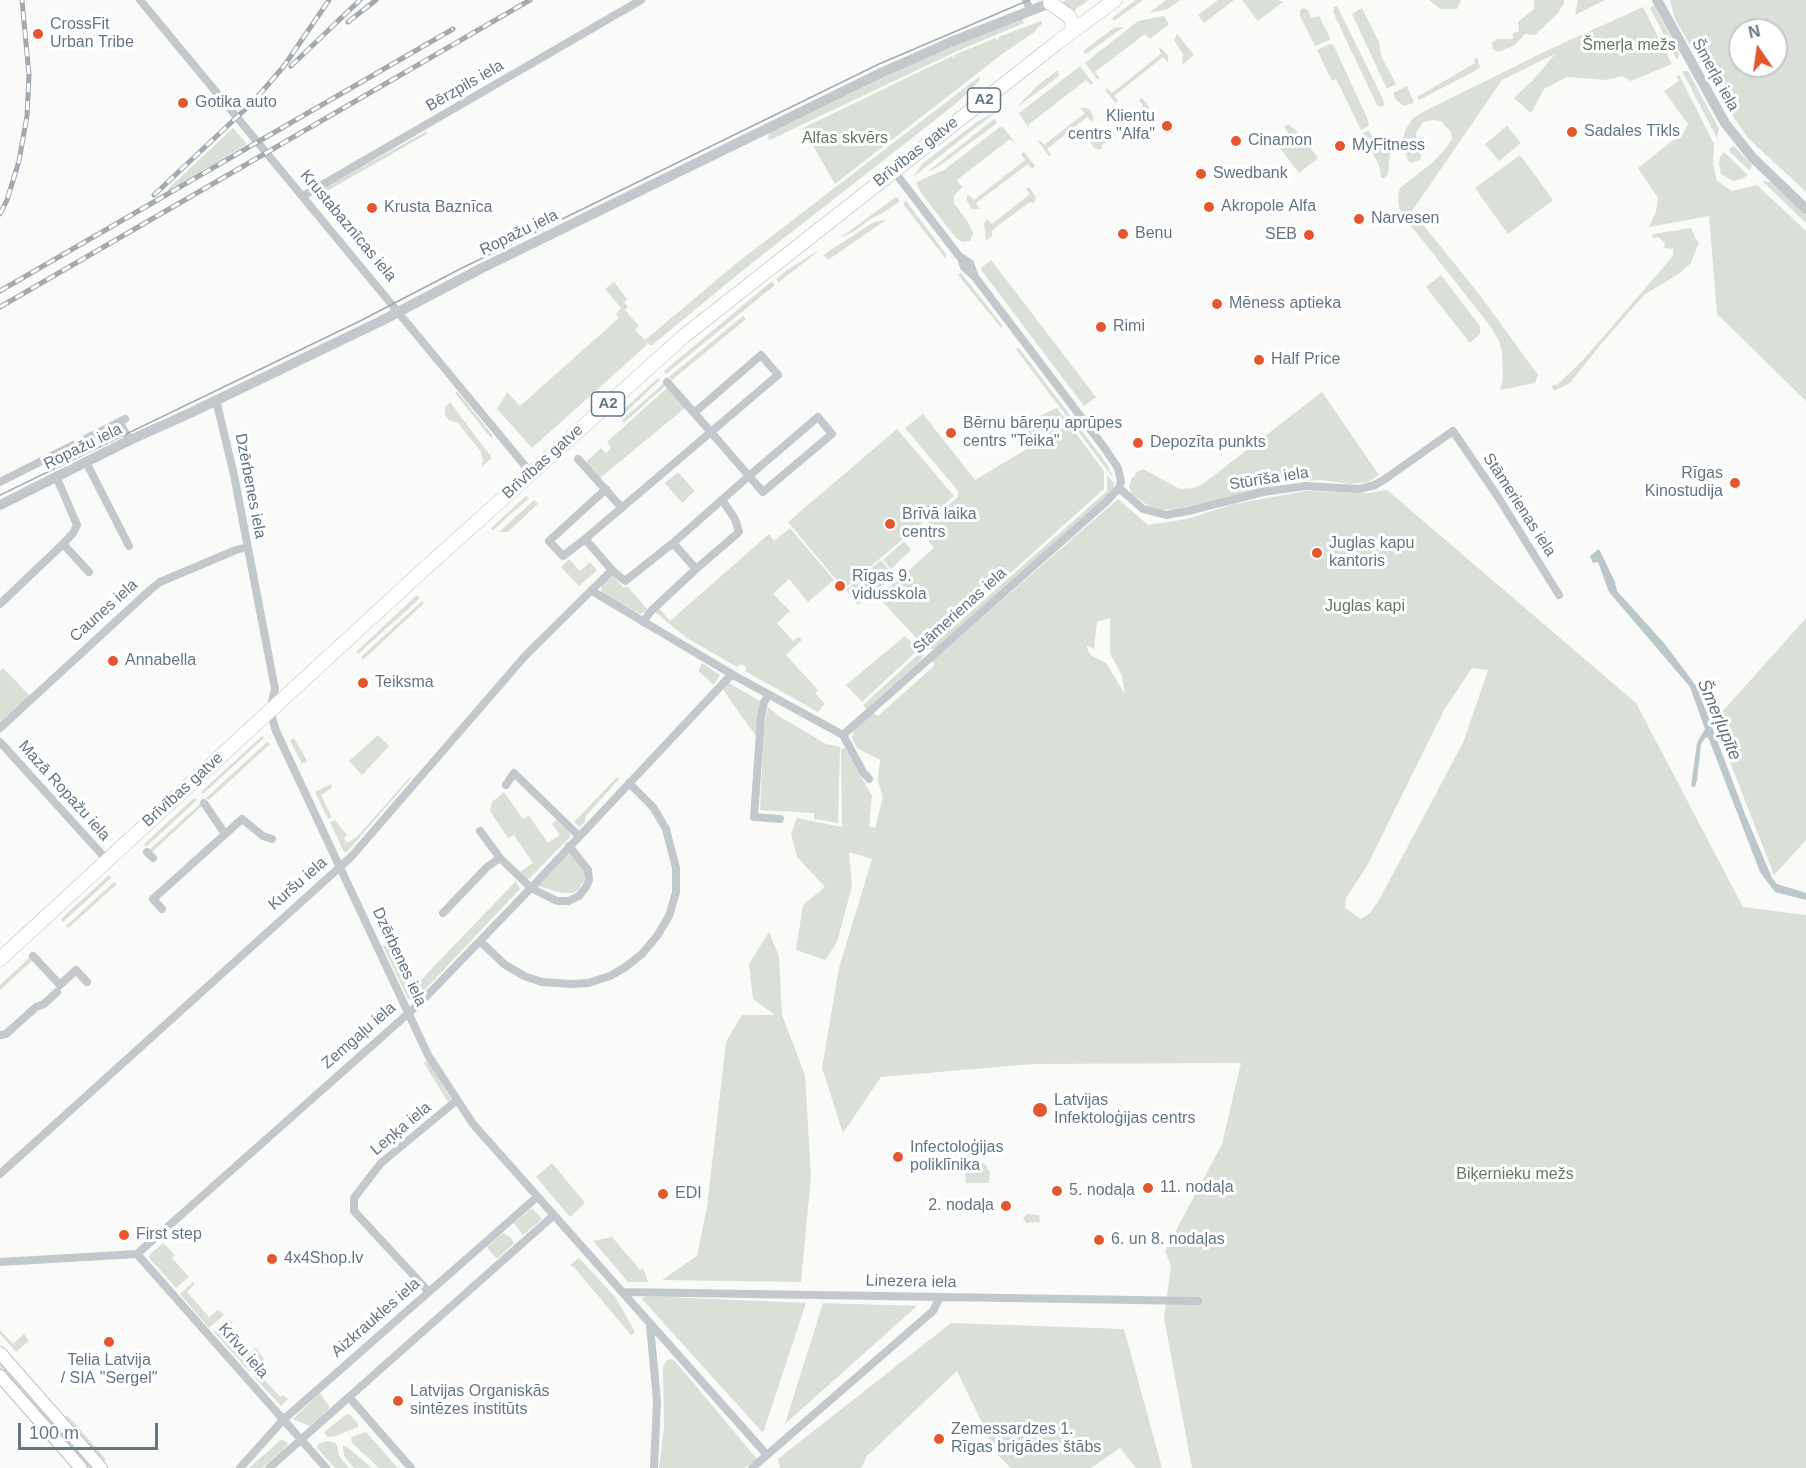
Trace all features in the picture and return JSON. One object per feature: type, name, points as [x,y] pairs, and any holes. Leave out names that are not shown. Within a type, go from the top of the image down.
[{"type":"highway","name":"Brīvības gatve","points":[[0,959],[684,336],[893,170],[1115,0]]},
{"type":"highway","points":[[1053,2],[1069,16],[1075,29]]},
{"type":"main road","points":[[0,1353],[101,1468]]},
{"type":"main road","points":[[0,1376],[81,1468]]},
{"type":"street","name":"Krustabaznīcas iela","points":[[140,0],[399,310],[531,473]]},
{"type":"street","name":"Bērzpils iela","points":[[303,196],[641,0]]},
{"type":"street","name":"Šmerļa iela","points":[[1657,0],[1725,123],[1752,157],[1806,209]]},
{"type":"street","name":"Ropažu iela","points":[[0,505],[883,72],[1028,5],[1053,2]]},
{"type":"street","points":[[893,170],[961,258],[970,263],[975,277],[1103,446],[1118,468],[1121,477],[1119,488]]},
{"type":"street","points":[[606,489],[549,541],[563,556],[778,375],[761,355],[694,413]]},
{"type":"street","points":[[585,539],[612,570],[625,581],[673,543],[749,476],[819,417],[832,434],[763,492],[749,476],[710,431],[667,382]]},
{"type":"street","name":"Dzērbenes iela","points":[[216,400],[234,476],[275,689],[270,711],[276,731],[428,1055],[456,1101],[483,1137],[623,1292],[764,1461]]},
{"type":"street","name":"Ropažu iela","points":[[0,482],[122,421],[130,440]]},
{"type":"street","name":"Stūrīša iela","points":[[1119,488],[1143,509],[1166,515],[1188,512],[1263,492],[1305,486],[1359,489],[1375,485],[1385,479],[1453,431]]},
{"type":"street","name":"Stāmerienas iela","points":[[1453,431],[1498,497],[1559,595]]},
{"type":"street","points":[[578,459],[622,508]]},
{"type":"street","points":[[86,462],[129,546]]},
{"type":"street","points":[[0,604],[63,544],[77,525],[56,477]]},
{"type":"street","name":"Stāmerienas iela","points":[[843,735],[1119,488]]},
{"type":"street","points":[[643,621],[696,569],[739,532],[735,519],[722,500]]},
{"type":"street","points":[[673,543],[696,569]]},
{"type":"street","points":[[63,544],[89,572]]},
{"type":"street","name":"Caunes iela","points":[[0,728],[160,582],[247,547]]},
{"type":"street","name":"Kuršu iela","points":[[0,1174],[340,867],[525,656],[612,570]]},
{"type":"street","points":[[592,591],[732,674],[843,735],[869,779]]},
{"type":"street","name":"Zemgaļu iela","points":[[137,1254],[409,1012],[531,888],[732,674]]},
{"type":"street","points":[[769,695],[764,702],[762,718],[754,817],[780,819]]},
{"type":"street","name":"Mazā Ropažu iela","points":[[0,742],[107,860]]},
{"type":"street","points":[[506,784],[514,773],[579,836]]},
{"type":"street","points":[[480,941],[504,964],[524,976],[542,982],[588,983],[610,976],[642,954],[657,936],[669,916],[676,892],[676,868],[666,829],[653,807],[629,783]]},
{"type":"street","points":[[204,803],[225,834]]},
{"type":"street","points":[[162,909],[153,899],[242,819],[255,830],[272,839]]},
{"type":"street","points":[[480,831],[500,858],[531,888],[557,901],[569,901],[579,896],[589,880],[588,870],[569,846]]},
{"type":"street","points":[[442,913],[487,867],[500,858]]},
{"type":"street","points":[[33,956],[60,985],[76,970],[87,982]]},
{"type":"street","points":[[0,1035],[6,1034],[57,992]]},
{"type":"street","name":"Leņķa iela","points":[[429,1292],[354,1211],[354,1198],[381,1163],[456,1101]]},
{"type":"street","name":"Aizkraukles iela","points":[[240,1468],[283,1420],[537,1197]]},
{"type":"street","points":[[269,1468],[553,1215]]},
{"type":"street","points":[[0,1262],[137,1254]]},
{"type":"street","name":"Krīvu iela","points":[[137,1254],[326,1468]]},
{"type":"street","name":"Linezera iela","points":[[623,1292],[1198,1301]]},
{"type":"street","points":[[752,1468],[764,1461],[933,1311],[940,1297]]},
{"type":"street","points":[[650,1325],[657,1401],[654,1468]]},
{"type":"street","points":[[349,1397],[411,1468]]},
{"type":"green space","points":[[1066,0],[1089,0],[1072,12],[1061,3]]},
{"type":"green space","points":[[1136,0],[1143,0],[1114,21],[1112,18]]},
{"type":"green space","points":[[1166,0],[1180,0],[1168,9],[1149,13]]},
{"type":"green space","points":[[1218,0],[1234,0],[1204,23],[1198,15]]},
{"type":"green space","points":[[1242,0],[1278,0],[1283,2],[1258,21]]},
{"type":"green space","points":[[1429,0],[1461,0],[1457,9],[1440,9]]},
{"type":"green space","points":[[1534,0],[1564,0],[1564,3],[1558,13],[1535,35],[1525,34],[1515,45],[1498,52],[1493,49],[1492,42],[1498,39],[1513,39],[1513,33],[1519,31],[1518,22],[1534,9]]},
{"type":"green space","points":[[1578,0],[1605,0],[1575,15]]},
{"type":"green space","name":"Šmerļa mežs","points":[[1670,0],[1806,0],[1806,192],[1748,138],[1719,96],[1674,17]]},
{"type":"green space","points":[[1337,6],[1383,99],[1382,107],[1377,105],[1333,12],[1334,7]]},
{"type":"green space","points":[[1654,6],[1678,51],[1677,60],[1650,8]]},
{"type":"green space","points":[[1643,7],[1672,64],[1631,81],[1622,76],[1606,80],[1567,77],[1544,89],[1531,113],[1514,98],[1555,54],[1502,80],[1412,211],[1479,294],[1538,375],[1535,383],[1500,390],[1503,378],[1502,352],[1499,341],[1491,327],[1401,213],[1399,206],[1400,188],[1432,163],[1446,148],[1452,139],[1451,132],[1441,121],[1423,122],[1416,133],[1420,160],[1412,163],[1408,161],[1403,144],[1405,130],[1413,118],[1425,111],[1548,50]]},
{"type":"green space","points":[[1303,8],[1308,10],[1311,18],[1319,16],[1329,40],[1315,46],[1300,16],[1300,10]]},
{"type":"green space","points":[[1362,8],[1379,42],[1381,56],[1396,84],[1387,89],[1352,14]]},
{"type":"green space","points":[[1164,16],[1169,24],[1150,39],[1145,34],[1095,72],[1100,78],[1098,80],[1085,63],[1138,21]]},
{"type":"green space","points":[[1022,18],[1024,23],[953,53],[770,140],[768,138],[769,133],[912,64]]},
{"type":"green space","name":"Alfas skvērs","points":[[1041,21],[1042,24],[1036,31],[1005,52],[835,184],[803,128],[952,56],[955,58],[954,55]]},
{"type":"green space","points":[[1124,27],[1086,54],[1083,51],[1114,28]]},
{"type":"green space","points":[[1177,34],[1194,55],[1182,65],[1183,54],[1174,40]]},
{"type":"green space","points":[[1333,44],[1368,120],[1369,126],[1361,130],[1336,79],[1332,81],[1317,50]]},
{"type":"green space","points":[[1159,48],[1168,56],[1168,62],[1163,57],[1114,96],[1118,101],[1116,103],[1105,90],[1107,88],[1112,93],[1161,54]]},
{"type":"green space","points":[[1477,58],[1480,67],[1475,71],[1419,100],[1417,97],[1475,63],[1474,59]]},
{"type":"green space","points":[[1080,66],[1093,83],[1091,85],[1086,80],[1028,125],[1031,132],[1019,113]]},
{"type":"green space","points":[[1058,70],[1059,76],[1016,108],[1038,85]]},
{"type":"green space","points":[[1682,71],[1688,71],[1719,129],[1717,138]]},
{"type":"green space","points":[[1679,75],[1714,144],[1713,164],[1717,181],[1732,191],[1757,185],[1806,231],[1806,401],[1717,314],[1709,216],[1649,227],[1656,212],[1658,198],[1638,168],[1672,141],[1681,137],[1688,124],[1664,91],[1679,81],[1677,76]]},
{"type":"green space","points":[[979,77],[980,80],[958,102],[742,271],[651,346],[645,340],[738,262]]},
{"type":"green space","points":[[1407,86],[1414,103],[1404,106],[1396,100],[1393,93]]},
{"type":"green space","points":[[1142,98],[1149,107],[1148,114],[1144,113],[1131,123],[1123,113],[1126,111],[1131,116],[1143,106],[1139,100]]},
{"type":"green space","points":[[1080,108],[1090,110],[1094,119],[1092,122],[1087,117],[1047,149],[1051,154],[1049,156],[1038,141],[1040,140],[1044,145],[1085,113]]},
{"type":"green space","points":[[996,112],[913,177],[922,164],[978,121]]},
{"type":"green space","points":[[1118,116],[1126,126],[1102,145],[1101,150],[1094,148],[1089,140],[1091,138],[1096,143],[1120,124],[1116,118]]},
{"type":"green space","points":[[994,119],[997,123],[938,167],[927,172]]},
{"type":"green space","points":[[1288,124],[1300,134],[1318,158],[1299,173],[1277,144],[1289,134],[1284,127]]},
{"type":"green space","points":[[1507,126],[1521,143],[1499,161],[1485,144]]},
{"type":"green space","points":[[1000,127],[1004,128],[1016,144],[1010,139],[957,180],[962,187],[954,196],[954,203],[973,233],[970,241],[962,242],[956,238],[921,193],[916,182],[944,170]]},
{"type":"green space","points":[[233,128],[247,144],[169,191],[168,189]]},
{"type":"green space","points":[[427,131],[427,134],[322,194],[327,201],[322,202],[317,195],[320,190]]},
{"type":"green space","points":[[1369,131],[1374,139],[1387,146],[1390,153],[1388,174],[1384,178],[1381,178],[1380,168],[1363,133]]},
{"type":"green space","points":[[1734,146],[1752,165],[1750,171],[1729,151]]},
{"type":"green space","points":[[1024,152],[1035,166],[1032,169],[1028,164],[976,203],[979,209],[972,209],[967,196],[969,195],[974,200],[1025,160],[1021,154]]},
{"type":"green space","points":[[1724,152],[1748,175],[1733,181],[1721,174],[1719,164]]},
{"type":"green space","points":[[1520,155],[1553,200],[1508,234],[1475,188]]},
{"type":"green space","points":[[1762,181],[1771,182],[1806,215],[1806,223]]},
{"type":"green space","points":[[1029,187],[1036,198],[1034,203],[1030,202],[999,225],[986,241],[984,224],[986,220],[992,224],[1030,194],[1026,189]]},
{"type":"green space","points":[[896,197],[900,201],[840,238]]},
{"type":"green space","points":[[906,201],[946,254],[946,259],[903,204]]},
{"type":"green space","points":[[331,205],[386,273],[382,275],[329,210]]},
{"type":"green space","points":[[886,220],[828,260],[823,255],[874,222]]},
{"type":"green space","points":[[1691,228],[1699,242],[1691,263],[1680,273],[1644,295],[1570,383],[1554,391],[1551,386],[1558,384],[1584,359],[1673,256],[1673,249],[1664,248],[1665,244],[1659,237],[1652,238],[1653,234]]},
{"type":"green space","points":[[821,249],[779,282],[776,279],[787,270]]},
{"type":"green space","points":[[991,260],[1096,397],[1084,406],[982,271],[981,268]]},
{"type":"green space","points":[[961,273],[1002,325],[1002,329],[958,275]]},
{"type":"green space","points":[[1441,275],[1480,326],[1480,334],[1470,343],[1426,287]]},
{"type":"green space","points":[[772,281],[775,285],[666,374],[664,371]]},
{"type":"green space","points":[[614,282],[627,299],[624,302],[628,307],[625,310],[639,326],[635,330],[648,344],[532,448],[497,409],[507,392],[520,406],[619,318],[616,314],[621,308],[605,289]]},
{"type":"green space","points":[[743,316],[746,319],[672,380],[669,377]]},
{"type":"green space","points":[[1015,348],[1019,348],[1107,464],[1114,479]]},
{"type":"green space","points":[[658,378],[660,380],[625,413],[623,410]]},
{"type":"green space","points":[[663,384],[665,386],[624,423],[622,420]]},
{"type":"green space","points":[[668,387],[685,408],[600,478],[586,462],[601,448],[606,453],[611,448],[607,442]]},
{"type":"green space","points":[[457,391],[493,436],[491,438],[455,393]]},
{"type":"green space","points":[[1322,392],[1379,475],[1368,482],[1350,484],[1322,480],[1294,481],[1177,509],[1162,510],[1150,507],[1132,494],[1129,487],[1132,477],[1143,469],[1180,489],[1194,488],[1204,483]]},
{"type":"green space","points":[[450,402],[492,458],[481,467],[483,461],[481,452],[458,423],[449,420],[445,415],[445,408]]},
{"type":"green space","points":[[1057,408],[1104,471],[1104,489],[940,636],[924,646],[878,597],[934,548],[929,542],[930,535],[923,527],[958,497],[958,491],[905,428],[923,414],[975,480],[1027,449],[1021,424]]},
{"type":"green space","points":[[897,429],[954,496],[844,589],[788,522]]},
{"type":"green space","points":[[678,472],[695,491],[682,503],[665,483]]},
{"type":"green space","points":[[1107,475],[1114,483],[1108,495],[934,649],[925,649],[941,638],[1107,491]]},
{"type":"green space","name":"Biķernieku mežs","points":[[1387,490],[1636,703],[1743,907],[1806,915],[1806,1468],[1192,1468],[1164,1318],[1171,1266],[1165,1251],[1222,1144],[1241,1063],[1032,1064],[881,1077],[843,1133],[822,1068],[839,968],[872,859],[849,852],[852,886],[837,942],[825,960],[796,950],[803,905],[825,887],[797,857],[791,834],[797,818],[842,827],[841,749],[845,748],[872,796],[869,826],[875,828],[883,797],[878,781],[880,760],[857,748],[852,738],[854,731],[873,713],[878,716],[935,665],[932,661],[1118,499],[1148,525],[1187,519],[1234,504],[1306,491],[1368,493]],"holes":[[[1110,618],[1110,653],[1122,676],[1125,694],[1106,663],[1090,655],[1086,645],[1094,649],[1097,622]],[[1472,668],[1488,670],[1463,743],[1378,902],[1370,913],[1361,919],[1345,908],[1346,898],[1367,866],[1444,710]]]},
{"type":"green space","points":[[526,496],[529,498],[493,530],[491,528]]},
{"type":"green space","points":[[534,500],[538,504],[508,532],[499,532]]},
{"type":"green space","points":[[790,528],[834,580],[808,602],[789,579],[773,594],[790,611],[777,623],[793,641],[799,637],[802,640],[786,655],[818,690],[815,693],[825,704],[818,712],[745,671],[746,667],[741,664],[737,667],[687,638],[655,612],[659,608],[670,621],[769,534],[774,541]]},
{"type":"green space","points":[[904,541],[911,550],[891,569],[883,560]]},
{"type":"green space","points":[[569,559],[580,571],[590,562],[597,570],[579,586],[561,567]]},
{"type":"green space","points":[[881,560],[894,576],[858,605],[846,590]]},
{"type":"green space","points":[[611,574],[624,588],[627,586],[647,609],[646,611],[638,613],[602,593],[603,582]]},
{"type":"green space","points":[[417,595],[420,598],[358,654],[356,652]]},
{"type":"green space","points":[[422,601],[424,603],[363,660],[361,657]]},
{"type":"green space","points":[[1806,618],[1806,840],[1774,875],[1714,721]]},
{"type":"green space","points":[[905,636],[919,649],[862,702],[846,685]]},
{"type":"green space","points":[[921,652],[922,659],[866,709],[863,705]]},
{"type":"green space","points":[[702,663],[720,675],[713,686],[698,671]]},
{"type":"green space","points":[[3,668],[30,696],[0,722],[0,671]]},
{"type":"green space","points":[[727,682],[760,701],[756,736],[723,690]]},
{"type":"green space","points":[[768,707],[826,744],[840,747],[838,823],[814,819],[814,813],[760,810],[764,729]]},
{"type":"green space","points":[[378,735],[389,746],[362,775],[349,761]]},
{"type":"green space","points":[[262,736],[264,738],[203,794],[201,792]]},
{"type":"green space","points":[[294,738],[307,761],[302,764],[290,741]]},
{"type":"green space","points":[[267,742],[270,744],[209,800],[206,798]]},
{"type":"green space","points":[[410,777],[347,852],[344,852],[330,822],[335,820],[347,835],[344,838],[346,842],[355,839]]},
{"type":"green space","points":[[617,777],[619,779],[586,816],[580,827],[574,822]]},
{"type":"green space","points":[[331,784],[332,788],[321,795],[332,817],[328,819],[315,792]]},
{"type":"green space","points":[[504,792],[523,819],[529,816],[548,843],[560,835],[552,824],[557,820],[570,833],[570,837],[527,879],[520,874],[521,871],[533,863],[514,835],[508,838],[490,811],[492,802]]},
{"type":"green space","points":[[194,798],[197,800],[146,847],[144,844]]},
{"type":"green space","points":[[200,804],[202,806],[151,853],[149,850]]},
{"type":"green space","points":[[570,852],[586,870],[586,877],[578,890],[573,893],[562,893],[538,886]]},
{"type":"green space","points":[[109,875],[111,878],[63,922],[61,919]]},
{"type":"green space","points":[[516,881],[520,889],[418,997],[415,996],[412,990],[416,988],[414,984],[410,986],[402,967],[418,983]]},
{"type":"green space","points":[[114,882],[117,884],[68,928],[66,926]]},
{"type":"green space","points":[[769,932],[779,956],[782,1015],[805,1075],[811,1176],[801,1282],[662,1280],[697,1256],[707,1207],[726,1042],[742,1015],[775,1015],[753,999],[749,964]]},
{"type":"green space","points":[[386,945],[412,1000],[408,999],[383,946]]},
{"type":"green space","points":[[30,957],[33,960],[0,990],[0,985]]},
{"type":"green space","points":[[427,1060],[451,1099],[448,1102],[424,1063]]},
{"type":"green space","points":[[552,1163],[585,1203],[570,1217],[536,1177]]},
{"type":"green space","points":[[973,1163],[986,1165],[990,1173],[989,1183],[966,1183],[965,1171]]},
{"type":"green space","points":[[532,1208],[542,1219],[523,1235],[514,1223]]},
{"type":"green space","points":[[1027,1214],[1039,1215],[1040,1222],[1026,1223],[1023,1218]]},
{"type":"green space","points":[[503,1233],[514,1243],[497,1259],[487,1247]]},
{"type":"green space","points":[[612,1237],[640,1270],[643,1268],[648,1282],[628,1282],[593,1241]]},
{"type":"green space","points":[[163,1243],[175,1255],[172,1258],[189,1277],[176,1288],[149,1258],[150,1254]]},
{"type":"green space","points":[[579,1258],[616,1298],[635,1332],[631,1335],[570,1265]]},
{"type":"green space","points":[[193,1282],[195,1284],[187,1292],[209,1317],[218,1310],[224,1315],[209,1328],[180,1294]]},
{"type":"green space","points":[[646,1296],[806,1303],[763,1433],[642,1299]]},
{"type":"green space","points":[[823,1303],[917,1306],[785,1424]]},
{"type":"green space","points":[[229,1319],[233,1323],[222,1332],[245,1357],[256,1348],[264,1359],[252,1371],[249,1371],[214,1332]]},
{"type":"green space","points":[[951,1323],[1124,1329],[1162,1468],[1136,1468],[1120,1448],[1091,1468],[1011,1468],[997,1454],[957,1371],[867,1456],[861,1468],[780,1468],[778,1459]]},
{"type":"green space","points":[[0,1330],[13,1344],[24,1334],[29,1341],[16,1352],[0,1334]]},
{"type":"green space","points":[[671,1359],[757,1459],[744,1468],[659,1468],[664,1428],[663,1367],[666,1361]]},
{"type":"green space","points":[[0,1360],[95,1468],[88,1468],[0,1368]]},
{"type":"green space","points":[[258,1372],[280,1397],[283,1395],[288,1399],[281,1406],[254,1377]]},
{"type":"green space","points":[[320,1393],[330,1408],[310,1426],[293,1419]]},
{"type":"green space","points":[[347,1414],[358,1424],[358,1427],[328,1437],[324,1432]]},
{"type":"green space","points":[[67,1415],[106,1459],[103,1462],[64,1418]]},
{"type":"green space","points":[[366,1432],[398,1468],[379,1468],[352,1443],[351,1437]]},
{"type":"green space","points":[[282,1439],[288,1443],[286,1447],[262,1468],[249,1468]]},
{"type":"green space","points":[[327,1441],[337,1445],[339,1456],[349,1468],[335,1468],[317,1448],[318,1444]]},
{"type":"green space","points":[[343,1445],[371,1468],[354,1468],[344,1456]]},
{"type":"shaded area","points":[[1599,549],[1617,591],[1664,643],[1697,687],[1772,878],[1777,884],[1806,893],[1806,900],[1775,892],[1760,872],[1708,737],[1701,744],[1697,780],[1695,787],[1691,786],[1697,743],[1705,729],[1690,687],[1609,592],[1598,562],[1593,563],[1590,556]]},
{"type":"tram line","points":[[0,495],[360,321],[460,269],[879,64],[1029,0]]},
{"type":"railway","points":[[0,214],[7,200],[19,161],[27,116],[29,75],[22,0]]},
{"type":"railway","points":[[154,195],[254,101],[284,66],[329,0]]},
{"type":"railway","points":[[291,66],[360,0]]},
{"type":"railway","points":[[348,22],[376,0]]},
{"type":"railway","points":[[0,307],[530,0]]},
{"type":"railway","points":[[0,291],[453,29]]},
{"type":"place","name":"CrossFit Urban Tribe","points":[[38,34]]},
{"type":"place","name":"Gotika auto","points":[[183,103]]},
{"type":"place","name":"Klientu centrs \"Alfa\"","points":[[1167,126]]},
{"type":"place","name":"Sadales Tīkls","points":[[1572,132]]},
{"type":"place","name":"Cinamon","points":[[1236,141]]},
{"type":"place","name":"MyFitness","points":[[1340,146]]},
{"type":"place","name":"Swedbank","points":[[1201,174]]},
{"type":"place","name":"Akropole Alfa","points":[[1209,207]]},
{"type":"place","name":"Krusta Baznīca","points":[[372,208]]},
{"type":"place","name":"Narvesen","points":[[1359,219]]},
{"type":"place","name":"Benu","points":[[1123,234]]},
{"type":"place","name":"SEB","points":[[1309,235]]},
{"type":"place","name":"Mēness aptieka","points":[[1217,304]]},
{"type":"place","name":"Rimi","points":[[1101,327]]},
{"type":"place","name":"Half Price","points":[[1259,360]]},
{"type":"place","name":"Bērnu bāreņu aprūpes centrs \"Teika\"","points":[[951,433]]},
{"type":"place","name":"Depozīta punkts","points":[[1138,443]]},
{"type":"place","name":"Rīgas Kinostudija","points":[[1735,483]]},
{"type":"place","name":"Brīvā laika centrs","points":[[890,524]]},
{"type":"place","name":"Juglas kapu kantoris","points":[[1317,553]]},
{"type":"place","name":"Rīgas 9. vidusskola","points":[[840,586]]},
{"type":"place","name":"Annabella","points":[[113,661]]},
{"type":"place","name":"Teiksma","points":[[363,683]]},
{"type":"place","name":"Latvijas Infektoloģijas centrs","points":[[1040,1110]]},
{"type":"place","name":"Infectoloģijas poliklīnika","points":[[898,1157]]},
{"type":"place","name":"11. nodaļa","points":[[1148,1188]]},
{"type":"place","name":"5. nodaļa","points":[[1057,1191]]},
{"type":"place","name":"EDI","points":[[663,1194]]},
{"type":"place","name":"2. nodaļa","points":[[1006,1206]]},
{"type":"place","name":"First step","points":[[124,1235]]},
{"type":"place","name":"6. un 8. nodaļas","points":[[1099,1240]]},
{"type":"place","name":"4x4Shop.lv","points":[[272,1259]]},
{"type":"place","name":"Telia Latvija / SIA \"Sergel\"","points":[[109,1342]]},
{"type":"place","name":"Latvijas Organiskās sintēzes institūts","points":[[398,1401]]},
{"type":"place","name":"Zemessardzes 1. Rīgas brigādes štābs","points":[[939,1439]]},
{"type":"park label","name":"Juglas kapi","points":[[1365,607]]},
{"type":"water label","name":"Šmerļupīte","points":[[1719,720]]}]
